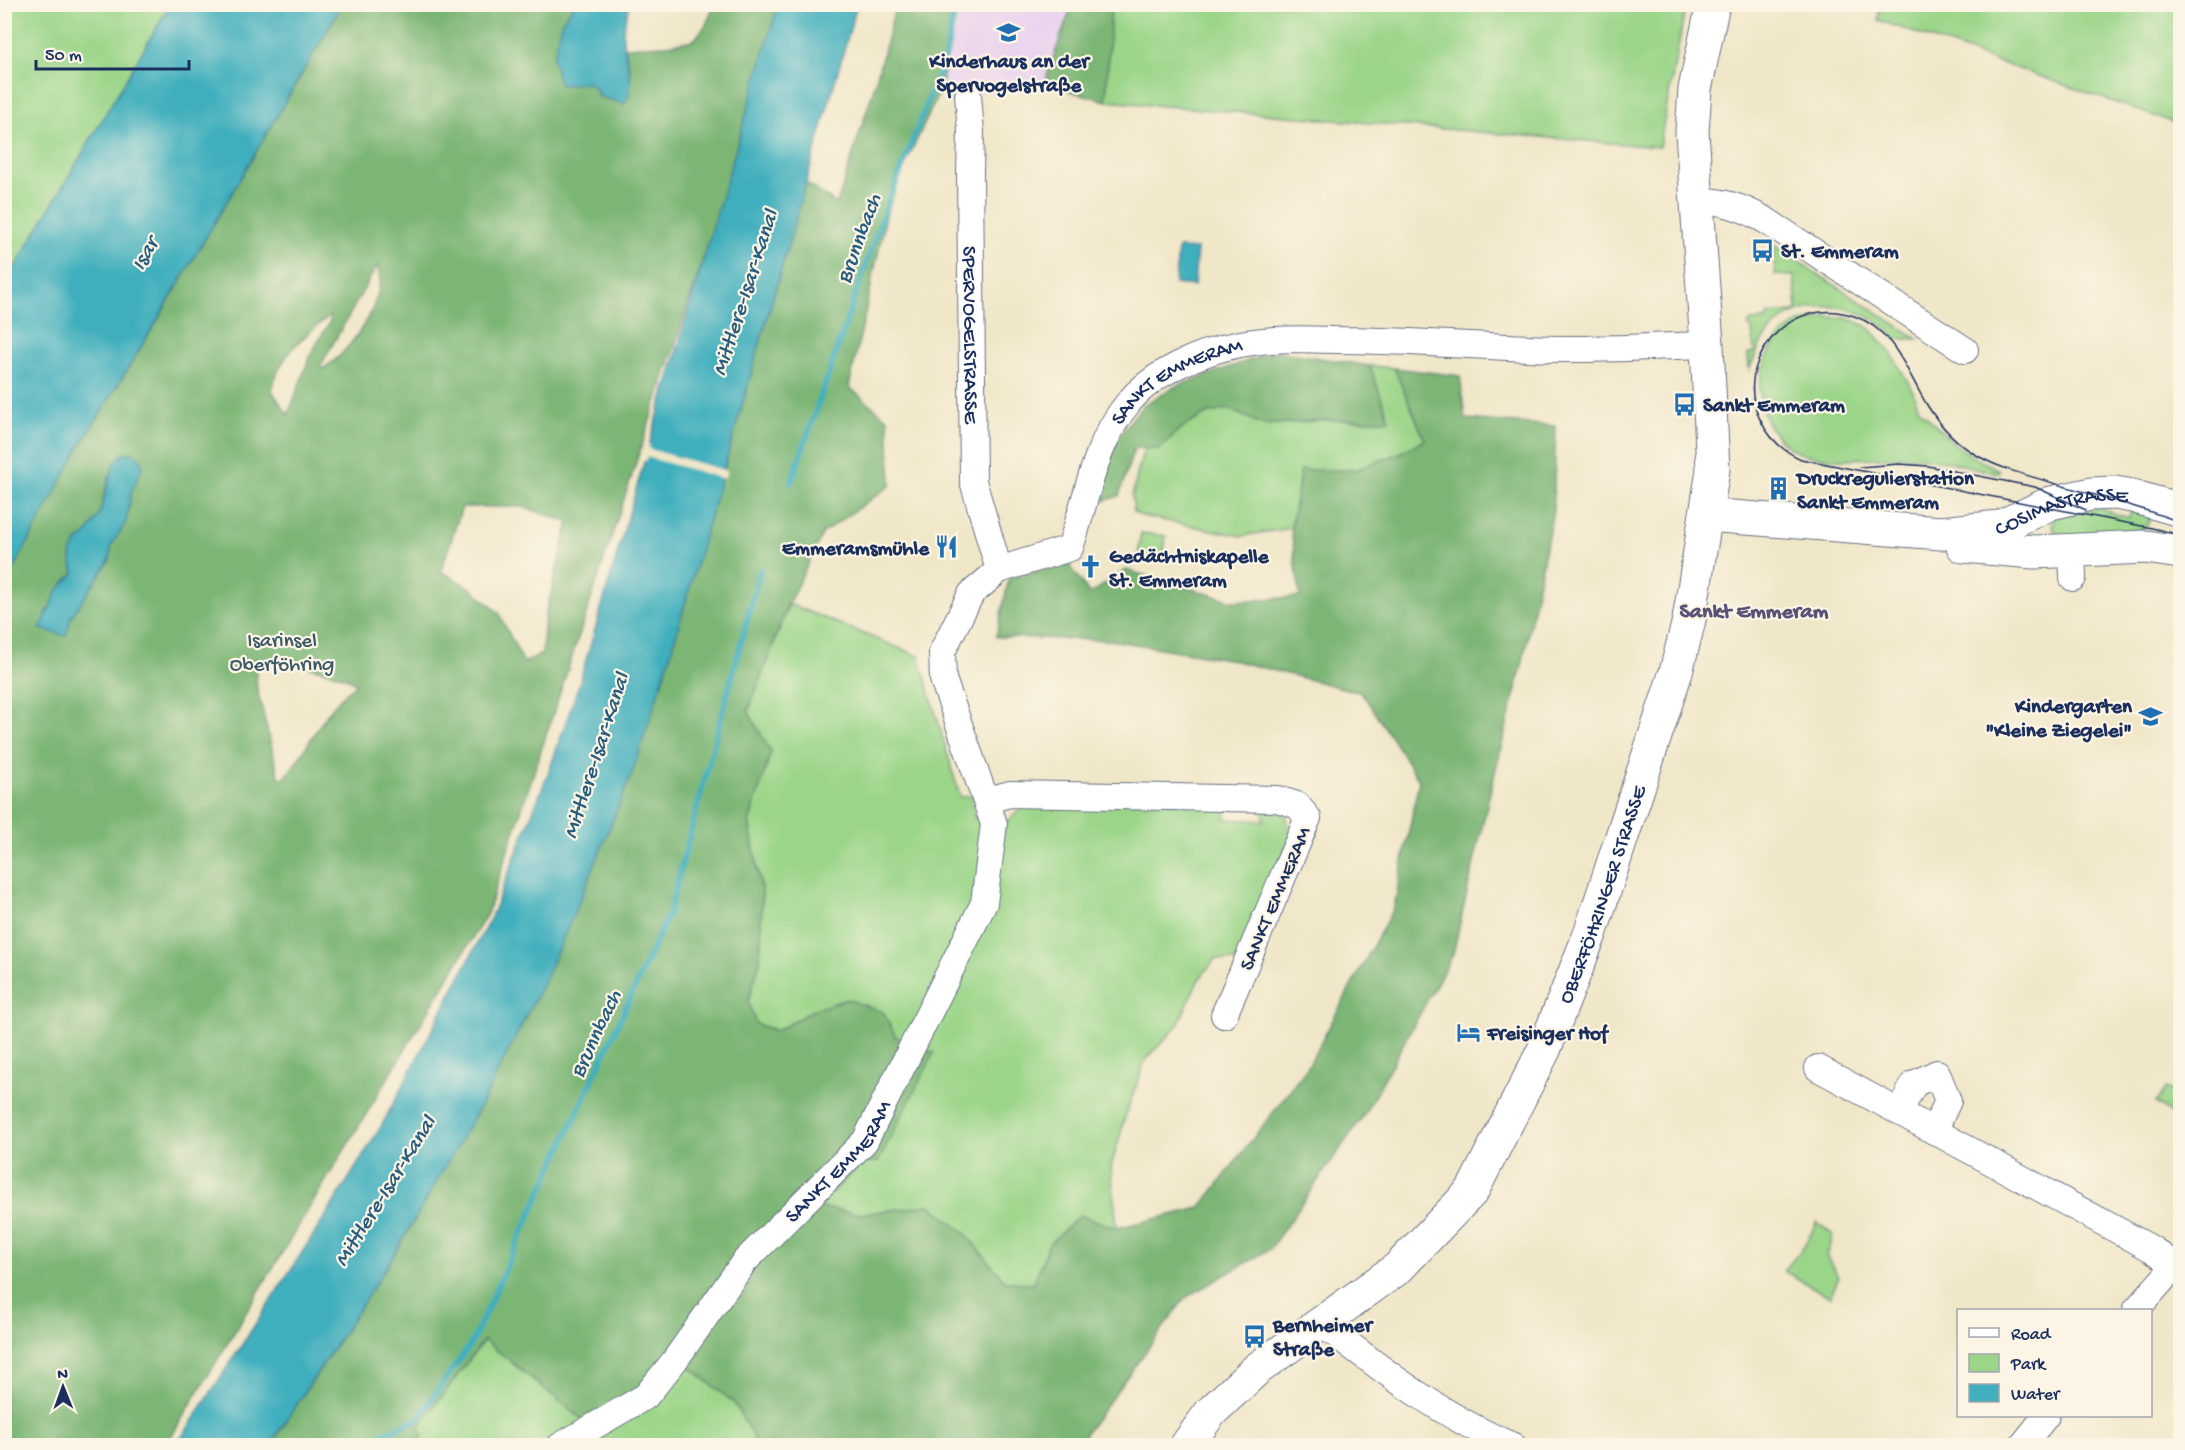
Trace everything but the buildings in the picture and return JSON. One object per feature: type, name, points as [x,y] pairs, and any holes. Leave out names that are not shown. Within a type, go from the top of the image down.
[{"type":"main road","name":"OBERFÖHRINGER STRASSE","points":[[1186,1446],[1211,1412],[1257,1369],[1398,1268],[1472,1191],[1544,1050],[1590,934],[1676,672],[1689,620],[1713,470],[1692,132],[1695,89],[1713,4]]},
{"type":"main road","name":"COSIMASTRASSE","points":[[1706,515],[1941,533],[2000,527],[2051,504],[2091,494],[2115,493],[2154,501],[2181,510]]},
{"type":"main road","points":[[2051,504],[2042,530],[2049,545],[2068,560]]},
{"type":"main road","name":"COSIMASTRASSE","points":[[1941,533],[1965,547],[2034,552],[2068,560],[2146,547],[2181,552]]},
{"type":"street","name":"SPERVOGELSTRASSE","points":[[968,95],[971,133],[973,481],[999,570]]},
{"type":"street","points":[[1697,200],[1719,201],[1756,215],[1965,350]]},
{"type":"street","name":"SANKT EMMERAM","points":[[560,1446],[646,1396],[675,1360],[744,1262],[865,1141],[984,903],[994,824],[944,679],[942,652],[971,594],[999,570],[1070,548],[1097,459],[1109,430],[1130,400],[1158,376],[1197,356],[1239,344],[1284,339],[1560,349],[1707,345]]},
{"type":"street","name":"SANKT EMMERAM","points":[[987,800],[1010,794],[1277,799],[1297,805],[1308,818],[1224,1015]]},
{"type":"street","points":[[1818,1068],[2178,1263],[2138,1309]]},
{"type":"street","points":[[1899,1112],[1914,1084],[1937,1073],[1948,1101],[1934,1131]]},
{"type":"street","points":[[1321,1323],[1423,1399],[1444,1412],[1513,1446]]},
{"type":"street","points":[[2022,1446],[2045,1417]]},
{"type":"shaded area","name":"Kinderhaus an der Spervogelstraße","points":[[960,5],[1072,5],[1044,84],[968,95],[941,88]]},
{"type":"green space","points":[[1880,4],[2180,5],[2180,125],[1878,20]]},
{"type":"green space","points":[[5,5],[170,5],[5,284]]},
{"type":"green space","name":"Isarinsel Oberföhring","points":[[342,5],[575,5],[563,20],[588,83],[597,90],[631,74],[625,47],[666,45],[694,40],[706,25],[714,5],[783,5],[763,78],[487,914],[166,1445],[5,1446],[5,580],[82,443],[154,326]],"holes":[[[377,266],[380,280],[378,292],[368,317],[341,354],[332,363],[322,369],[320,367]],[[330,316],[331,319],[310,356],[288,415],[272,391],[275,379],[294,348]],[[142,468],[130,493],[129,510],[111,546],[110,559],[71,617],[46,614],[65,581],[71,579],[74,573],[71,558],[77,542],[87,534],[99,515],[109,477]],[[462,507],[523,507],[569,522],[545,616],[542,654],[524,663],[498,612],[472,589],[441,571]],[[255,659],[324,671],[349,679],[356,684],[334,705],[284,779],[280,778],[257,689]]]},
{"type":"green space","points":[[896,5],[958,5],[941,88],[890,198],[849,387],[888,419],[891,485],[823,533],[788,604],[748,711],[771,752],[749,822],[762,893],[760,961],[748,1001],[756,1024],[777,1031],[815,1009],[847,999],[883,1012],[896,1037],[934,1053],[878,1162],[864,1162],[816,1207],[861,1214],[930,1205],[965,1233],[1005,1281],[1033,1284],[1049,1244],[1080,1215],[1117,1228],[1200,1208],[1307,1068],[1394,907],[1419,780],[1362,693],[1228,659],[1110,640],[996,637],[1009,578],[1068,563],[1090,594],[1126,570],[1233,601],[1300,597],[1291,528],[1301,470],[1355,470],[1400,453],[1425,440],[1394,368],[1460,376],[1465,419],[1556,426],[1553,511],[1522,665],[1453,954],[1365,1113],[1270,1249],[1185,1298],[1077,1445],[758,1445],[734,1403],[681,1360],[599,1433],[484,1340],[420,1425],[423,1445],[270,1446],[394,1255],[481,1105],[543,983],[583,893],[632,773],[668,663],[806,183],[837,204],[873,91]]},
{"type":"green space","points":[[1072,5],[1111,5],[1106,101],[1044,84]]},
{"type":"green space","points":[[1111,5],[1686,5],[1659,147],[1106,101]]},
{"type":"green space","points":[[1773,245],[1918,339],[1897,339],[1883,326],[1849,309],[1831,306],[1812,308],[1795,313],[1779,323],[1765,337],[1749,370],[1748,354],[1754,352],[1752,329],[1748,325],[1751,321],[1766,320],[1769,314],[1797,310],[1794,276],[1775,275]]},
{"type":"green space","points":[[1828,317],[1848,318],[1870,328],[1890,351],[1912,389],[1919,409],[1956,445],[1999,470],[1998,473],[1927,458],[1834,459],[1803,454],[1790,448],[1767,422],[1760,389],[1762,372],[1767,356],[1776,341],[1789,329],[1797,324]]},
{"type":"green space","points":[[1275,351],[1370,366],[1389,420],[1326,420],[1264,425],[1228,409],[1206,414],[1180,429],[1159,449],[1134,448],[1119,496],[1104,501],[1112,444],[1143,405],[1177,386]]},
{"type":"green space","points":[[1370,366],[1394,368],[1425,440],[1400,453],[1355,470],[1301,471],[1291,528],[1242,536],[1142,516],[1134,512],[1132,496],[1144,448],[1159,449],[1180,429],[1206,414],[1228,409],[1264,425],[1326,420],[1389,420]]},
{"type":"green space","points":[[2097,508],[2129,518],[2131,510],[2152,517],[2146,527],[2137,531],[2095,533],[2060,539],[2052,526],[2054,516]]},
{"type":"green space","points":[[1141,533],[1166,536],[1163,561],[1138,557]]},
{"type":"green space","points":[[789,604],[919,656],[960,797],[972,796],[974,818],[1008,821],[1031,799],[1225,804],[1226,819],[1264,821],[1263,806],[1286,816],[1292,833],[1237,961],[1215,959],[1197,982],[1178,1025],[1145,1061],[1126,1114],[1111,1167],[1117,1228],[1049,1244],[1034,1284],[1005,1282],[965,1233],[930,1205],[861,1214],[815,1207],[864,1162],[896,1037],[883,1012],[815,1009],[777,1031],[756,1024],[748,1001],[760,961],[762,893],[749,822],[770,752],[748,711]]},
{"type":"green space","points":[[2165,1088],[2180,1093],[2180,1121],[2156,1103]]},
{"type":"green space","points":[[1817,1222],[1833,1235],[1826,1256],[1839,1277],[1830,1297],[1784,1271],[1805,1245]]},
{"type":"green space","points":[[484,1340],[599,1432],[681,1360],[734,1403],[758,1445],[423,1445],[420,1425]]},
{"type":"water","points":[[575,4],[630,5],[623,33],[630,78],[628,96],[624,104],[597,96],[597,90],[588,83],[560,85],[553,58],[563,20]]},
{"type":"water","name":"Isar","points":[[170,5],[342,5],[154,326],[82,443],[5,585],[5,284]]},
{"type":"water","name":"Mittlere-Isar-Kanal","points":[[778,5],[857,5],[668,663],[632,773],[583,893],[543,983],[481,1105],[394,1255],[270,1445],[176,1446],[379,1130],[491,917],[549,771],[579,684]]},
{"type":"water","points":[[1178,248],[1197,249],[1194,286],[1175,284]]},
{"type":"water","points":[[133,453],[142,460],[142,468],[131,493],[126,522],[111,546],[110,559],[71,617],[66,636],[40,629],[58,590],[74,573],[72,550],[77,542],[87,534],[99,515],[114,464],[123,454]]},
{"type":"pier","points":[[647,444],[650,445],[649,449],[727,471],[724,479],[647,457],[645,461],[642,461]]},
{"type":"waterway","name":"Brunnbach","points":[[791,483],[882,218],[945,58],[956,4]]},
{"type":"waterway","name":"Brunnbach","points":[[355,1446],[418,1419],[472,1342],[669,913],[760,571]]},
{"type":"tram line","points":[[2180,522],[2009,470],[1970,451],[1949,433],[1932,412],[1890,341],[1868,322],[1854,316],[1826,312],[1800,317],[1785,326],[1772,338],[1758,361],[1753,391],[1760,419],[1776,442],[1801,459],[2180,535]]},
{"type":"tram line","points":[[1859,467],[1899,464],[1928,466],[2035,487],[2086,510]]},
{"type":"place","name":"Kinderhaus an der Spervogelstraße","points":[[1009,32]]},
{"type":"place","name":"St. Emmeram","points":[[1763,250]]},
{"type":"place","name":"Sankt Emmeram","points":[[1685,404]]},
{"type":"place","name":"Druckregulierstation Sankt Emmeram","points":[[1779,489]]},
{"type":"place","name":"Emmeramsmühle","points":[[947,547]]},
{"type":"place","name":"Gedächtniskapelle St. Emmeram","points":[[1091,567]]},
{"type":"place","name":"Kindergarten \"Kleine Ziegelei\"","points":[[2150,717]]},
{"type":"place","name":"Freisinger Hof","points":[[1469,1032]]},
{"type":"place","name":"Bernheimer Straße","points":[[1255,1336]]},
{"type":"district","name":"Sankt Emmeram","points":[[1754,609]]}]
